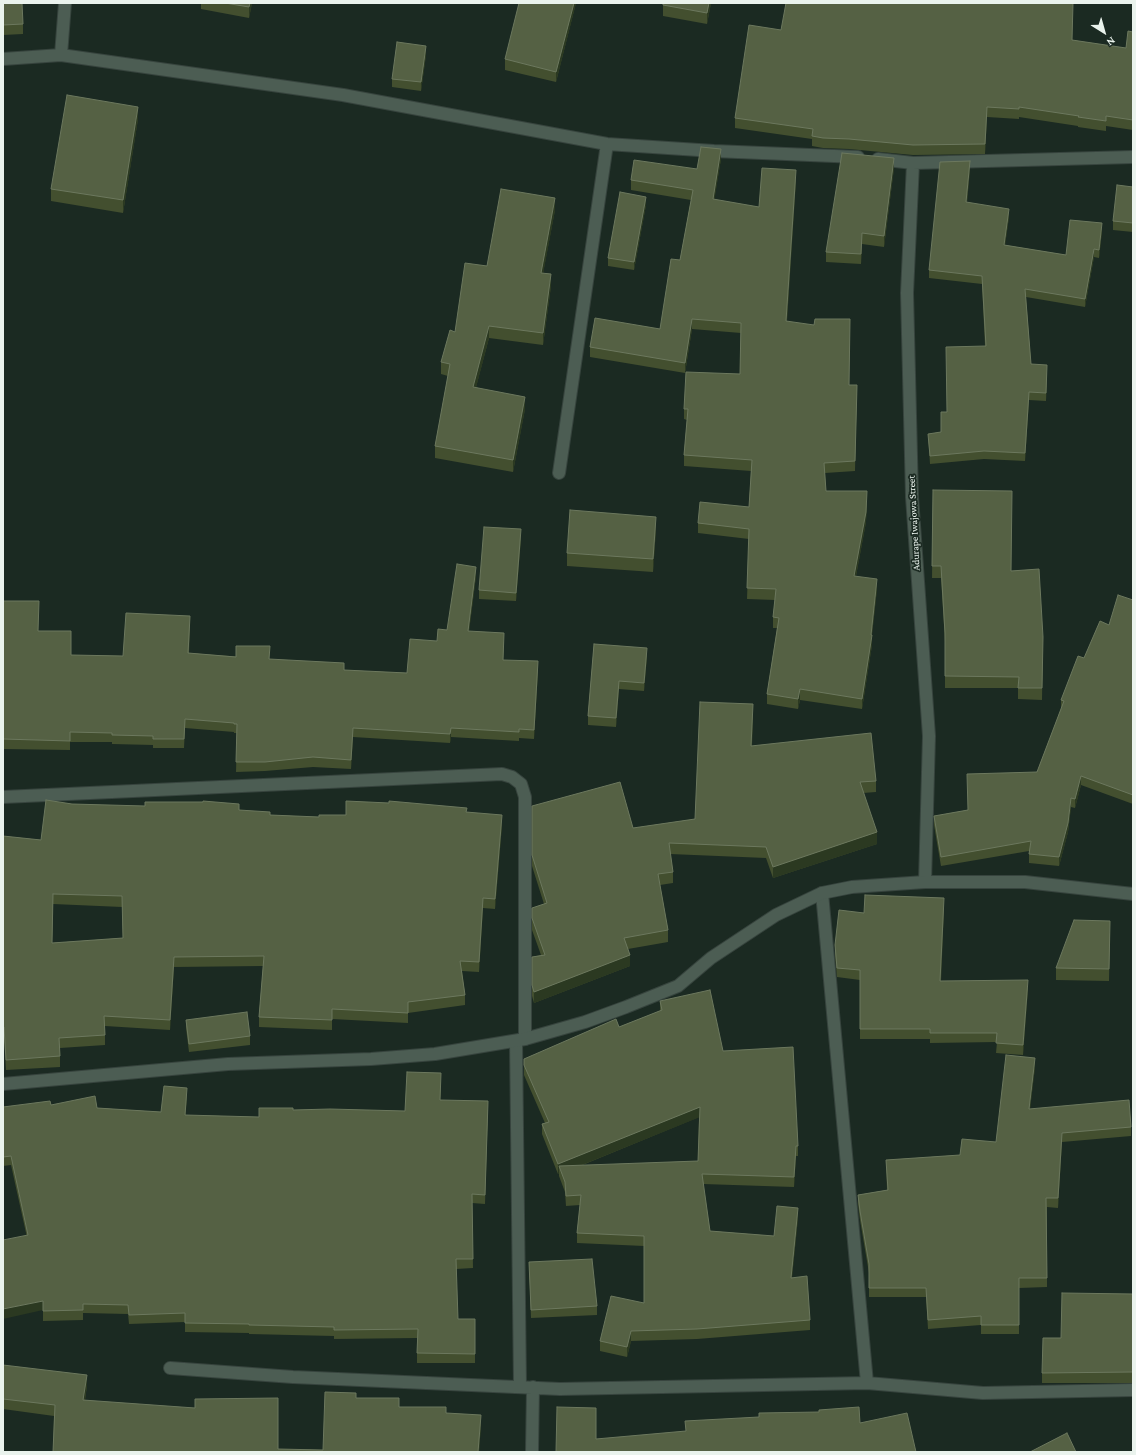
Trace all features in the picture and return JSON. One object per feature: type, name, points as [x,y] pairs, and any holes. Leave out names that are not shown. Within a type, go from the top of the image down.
[{"type":"street","points":[[61,55],[65,3]]},
{"type":"street","points":[[3,59],[61,55],[343,95],[607,144],[714,152],[848,156],[913,163],[1133,157]]},
{"type":"street","points":[[559,473],[607,144]]},
{"type":"street","name":"Adurape Iwajowa Street","points":[[913,163],[907,301],[912,497],[929,736],[925,882]]},
{"type":"street","points":[[3,797],[494,774],[502,774],[512,777],[520,784],[524,797],[520,1040],[520,1387]]},
{"type":"street","points":[[3,1084],[228,1064],[371,1059],[428,1054],[520,1040],[585,1022],[678,986],[711,958],[776,915],[822,893],[852,887],[925,882],[1026,882],[1133,894]]},
{"type":"street","points":[[822,893],[867,1383]]},
{"type":"street","points":[[170,1368],[293,1377],[560,1389],[867,1383],[983,1393],[1133,1390]]},
{"type":"street","points":[[532,1452],[533,1388]]},
{"type":"building","points":[[3,3],[22,3],[23,24],[3,25]]},
{"type":"building","points":[[225,3],[250,3],[249,7]]},
{"type":"building","points":[[519,3],[574,3],[556,72],[505,59]]},
{"type":"building","points":[[663,3],[709,3],[707,13],[663,5]]},
{"type":"building","points":[[786,3],[1073,3],[1072,40],[1126,48],[1128,31],[1133,32],[1133,120],[1106,116],[1106,121],[1019,107],[1019,109],[987,107],[985,144],[913,145],[823,138],[812,136],[813,129],[735,118],[749,25],[781,30]]},
{"type":"building","points":[[397,42],[426,46],[421,82],[392,79]]},
{"type":"building","points":[[67,95],[138,107],[123,200],[51,189]]},
{"type":"building","points":[[701,147],[721,149],[713,199],[759,207],[762,168],[796,170],[786,321],[814,325],[815,319],[850,319],[849,385],[857,385],[855,461],[824,463],[826,491],[867,491],[866,512],[854,576],[877,579],[872,635],[862,699],[800,689],[798,699],[767,694],[779,618],[773,617],[776,589],[747,588],[749,529],[698,523],[700,502],[749,507],[752,460],[684,455],[688,409],[684,409],[686,372],[740,374],[741,323],[692,319],[685,363],[590,347],[595,318],[660,329],[671,259],[680,260],[693,190],[631,180],[634,160],[697,169]]},
{"type":"building","points":[[842,153],[894,158],[884,236],[862,233],[861,254],[826,252]]},
{"type":"building","points":[[970,161],[966,202],[1009,209],[1004,245],[1066,255],[1070,220],[1102,223],[1099,250],[1094,249],[1085,299],[1025,289],[1031,364],[1047,365],[1046,393],[1029,392],[1025,453],[984,451],[930,456],[928,434],[941,432],[941,412],[947,412],[946,347],[986,346],[982,276],[929,270],[940,162]]},
{"type":"building","points":[[1117,185],[1133,187],[1133,223],[1113,221]]},
{"type":"building","points":[[501,189],[555,198],[541,273],[551,274],[543,333],[489,326],[473,387],[525,397],[513,460],[435,446],[450,364],[441,362],[450,330],[455,332],[465,263],[487,266]]},
{"type":"building","points":[[620,192],[646,197],[634,262],[608,258]]},
{"type":"building","points":[[933,490],[1012,491],[1011,571],[1039,569],[1043,637],[1042,688],[1018,688],[1019,677],[945,676],[945,633],[941,566],[932,566]]},
{"type":"building","points":[[570,510],[656,517],[653,559],[567,553]]},
{"type":"building","points":[[484,527],[521,529],[516,593],[479,590]]},
{"type":"building","points":[[457,564],[476,567],[468,631],[504,633],[503,660],[538,661],[534,730],[519,729],[519,732],[451,728],[450,734],[353,728],[351,760],[313,757],[265,762],[236,762],[237,724],[234,723],[185,719],[184,739],[153,739],[153,736],[70,732],[70,741],[3,739],[3,601],[39,601],[38,631],[71,631],[71,655],[123,656],[126,613],[190,616],[188,653],[236,657],[236,646],[270,646],[269,659],[344,663],[344,670],[407,673],[410,639],[437,641],[438,629],[447,630]]},
{"type":"building","points":[[1118,595],[1133,600],[1133,795],[1081,776],[1075,799],[1071,798],[1068,823],[1059,857],[1029,854],[1031,841],[941,857],[934,816],[968,810],[967,774],[1037,772],[1064,701],[1061,700],[1078,656],[1084,658],[1100,621],[1109,625]]},
{"type":"building","points":[[594,644],[647,648],[644,683],[619,681],[616,718],[588,716]]},
{"type":"building","points":[[700,702],[753,704],[751,746],[871,733],[876,781],[860,782],[877,832],[773,867],[766,847],[669,843],[673,872],[658,874],[668,930],[624,938],[630,955],[534,992],[532,985],[532,957],[545,955],[532,918],[532,908],[547,903],[532,855],[532,806],[620,782],[633,828],[695,819]]},
{"type":"building","points":[[46,800],[72,804],[145,806],[145,802],[203,801],[239,804],[239,810],[270,812],[270,815],[319,817],[319,815],[346,815],[346,801],[389,803],[389,801],[467,808],[466,812],[502,815],[495,899],[483,898],[479,962],[460,961],[465,995],[408,1002],[408,1013],[332,1009],[332,1020],[259,1017],[264,956],[174,957],[170,1020],[104,1016],[105,1035],[59,1038],[60,1056],[6,1060],[3,1027],[3,836],[41,840]],"holes":[[[53,894],[122,896],[123,938],[52,943]]]},
{"type":"building","points":[[865,895],[944,898],[940,981],[1028,980],[1023,1045],[996,1043],[997,1033],[930,1033],[930,1029],[860,1029],[860,970],[837,968],[835,945],[839,910],[864,913]]},
{"type":"building","points":[[1074,920],[1110,921],[1109,969],[1056,968]]},
{"type":"building","points":[[710,990],[723,1051],[793,1047],[798,1146],[796,1146],[794,1177],[702,1174],[710,1231],[774,1236],[777,1206],[798,1208],[791,1278],[807,1276],[810,1320],[697,1329],[631,1331],[627,1347],[600,1341],[611,1296],[644,1303],[644,1236],[577,1233],[581,1195],[566,1196],[565,1182],[559,1166],[698,1161],[700,1107],[558,1164],[542,1124],[549,1122],[524,1065],[524,1059],[616,1019],[619,1027],[662,1010],[660,1001]]},
{"type":"building","points":[[247,1012],[250,1036],[189,1044],[186,1020]]},
{"type":"building","points":[[1006,1055],[1035,1058],[1029,1109],[1129,1100],[1131,1127],[1062,1133],[1058,1198],[1046,1198],[1047,1278],[1019,1278],[1019,1325],[981,1325],[981,1316],[928,1320],[926,1288],[869,1288],[869,1264],[858,1195],[888,1190],[886,1160],[960,1155],[962,1139],[996,1142]]},
{"type":"building","points":[[407,1072],[441,1073],[440,1100],[488,1101],[485,1195],[472,1194],[473,1259],[456,1259],[458,1319],[475,1319],[475,1354],[417,1353],[418,1329],[334,1330],[334,1327],[185,1323],[185,1313],[129,1315],[128,1305],[83,1304],[83,1310],[43,1311],[43,1301],[3,1309],[3,1240],[28,1235],[11,1156],[3,1157],[3,1107],[50,1101],[51,1105],[95,1096],[97,1108],[161,1112],[164,1086],[187,1088],[185,1115],[259,1117],[259,1108],[293,1108],[293,1110],[330,1109],[405,1111]]},
{"type":"building","points":[[592,1259],[597,1306],[531,1310],[529,1262]]},
{"type":"building","points":[[1062,1293],[1133,1294],[1133,1372],[1042,1373],[1043,1338],[1061,1338]]},
{"type":"building","points":[[3,1365],[87,1375],[83,1400],[195,1408],[195,1399],[278,1398],[278,1449],[323,1450],[325,1392],[356,1393],[356,1398],[399,1398],[399,1407],[446,1407],[446,1413],[481,1415],[478,1452],[53,1452],[55,1405],[3,1399]]},
{"type":"building","points":[[557,1407],[596,1408],[596,1439],[686,1431],[685,1421],[759,1417],[759,1413],[819,1412],[819,1410],[859,1407],[860,1423],[907,1413],[916,1452],[556,1452]]},
{"type":"building","points":[[1067,1433],[1076,1452],[1030,1452]]}]
